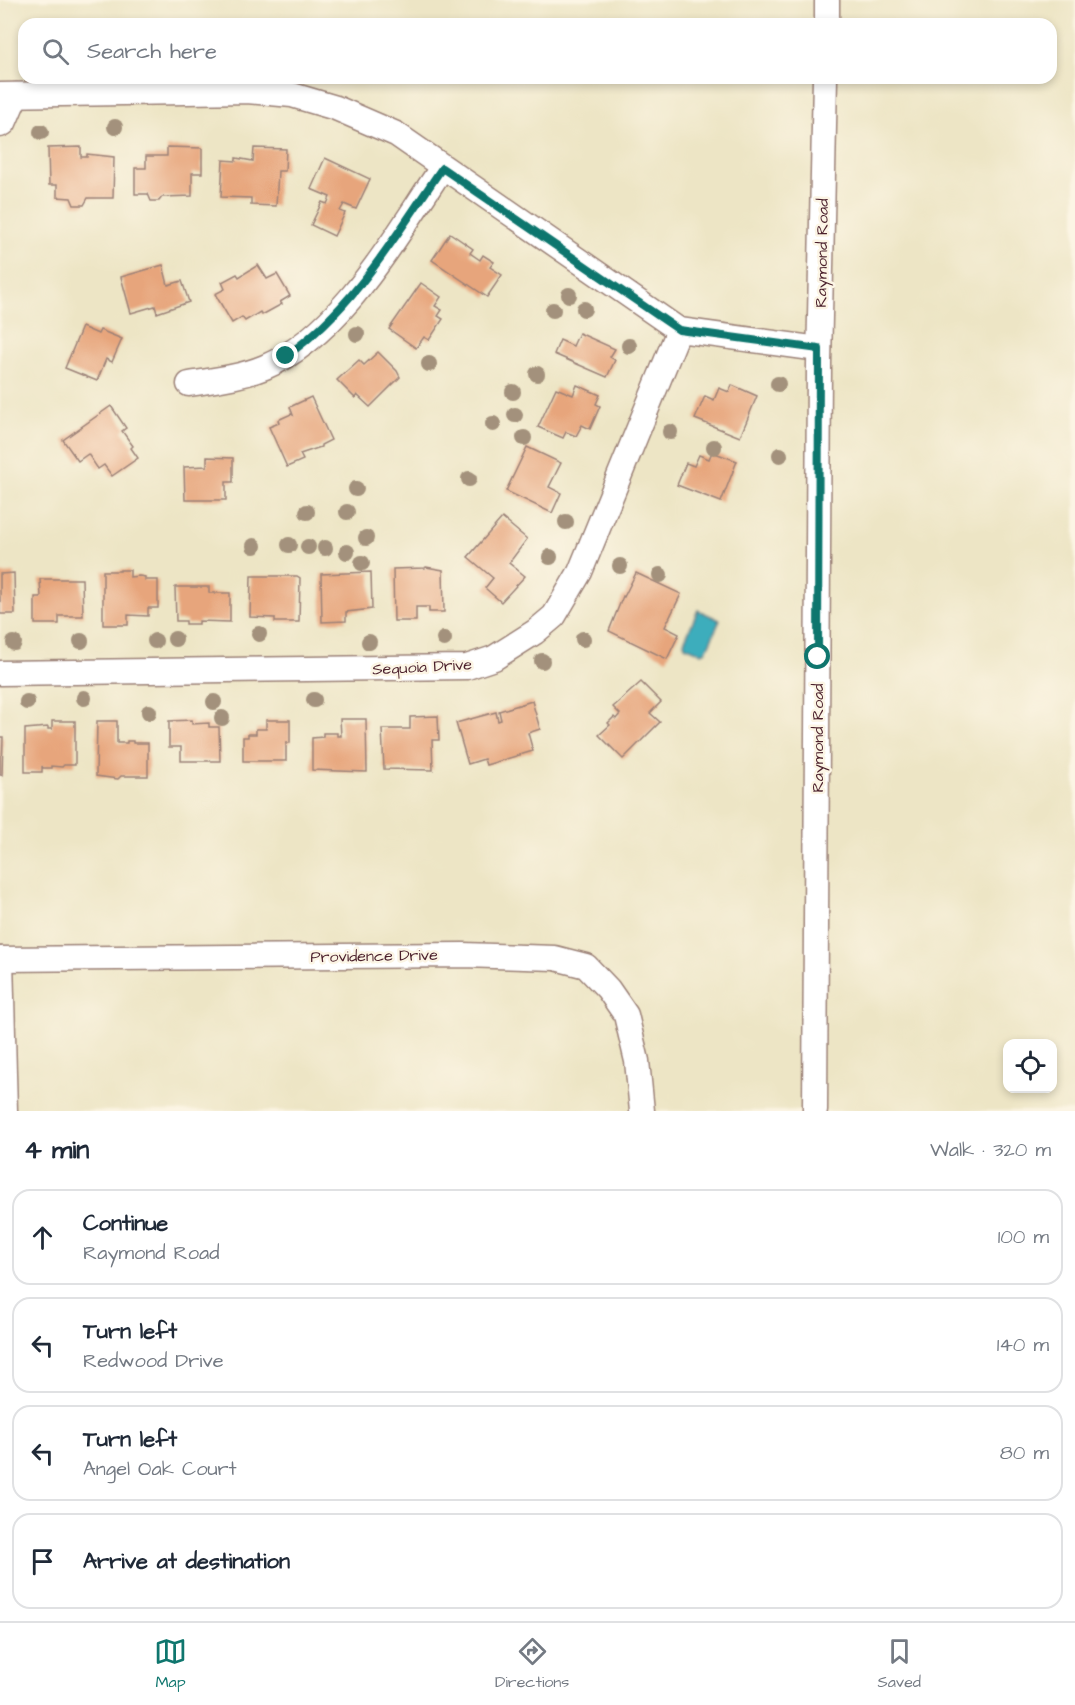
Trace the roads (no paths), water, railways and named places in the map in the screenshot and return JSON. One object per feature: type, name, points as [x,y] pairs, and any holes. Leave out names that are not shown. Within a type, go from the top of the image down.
[{"type":"street","points":[[827,0],[827,18]]},
{"type":"street","name":"Raymond Road","points":[[815,1111],[819,349],[825,84]]},
{"type":"street","points":[[0,125],[4,123],[8,95],[247,91],[292,95],[309,102],[336,108],[396,134],[679,330],[819,349]]},
{"type":"street","points":[[189,384],[237,376],[264,367],[301,345],[345,306],[361,286],[442,168]]},
{"type":"street","name":"Sequoia Drive","points":[[0,673],[467,667],[494,658],[535,632],[554,616],[580,572],[679,330]]},
{"type":"street","name":"Providence Drive","points":[[1,959],[463,955],[555,958],[586,966],[608,988],[626,1015],[637,1061],[642,1111]]},
{"type":"street","points":[[1,959],[5,1111]]},
{"type":"water","points":[[698,610],[720,620],[706,651],[702,653],[685,646],[684,642]]}]
